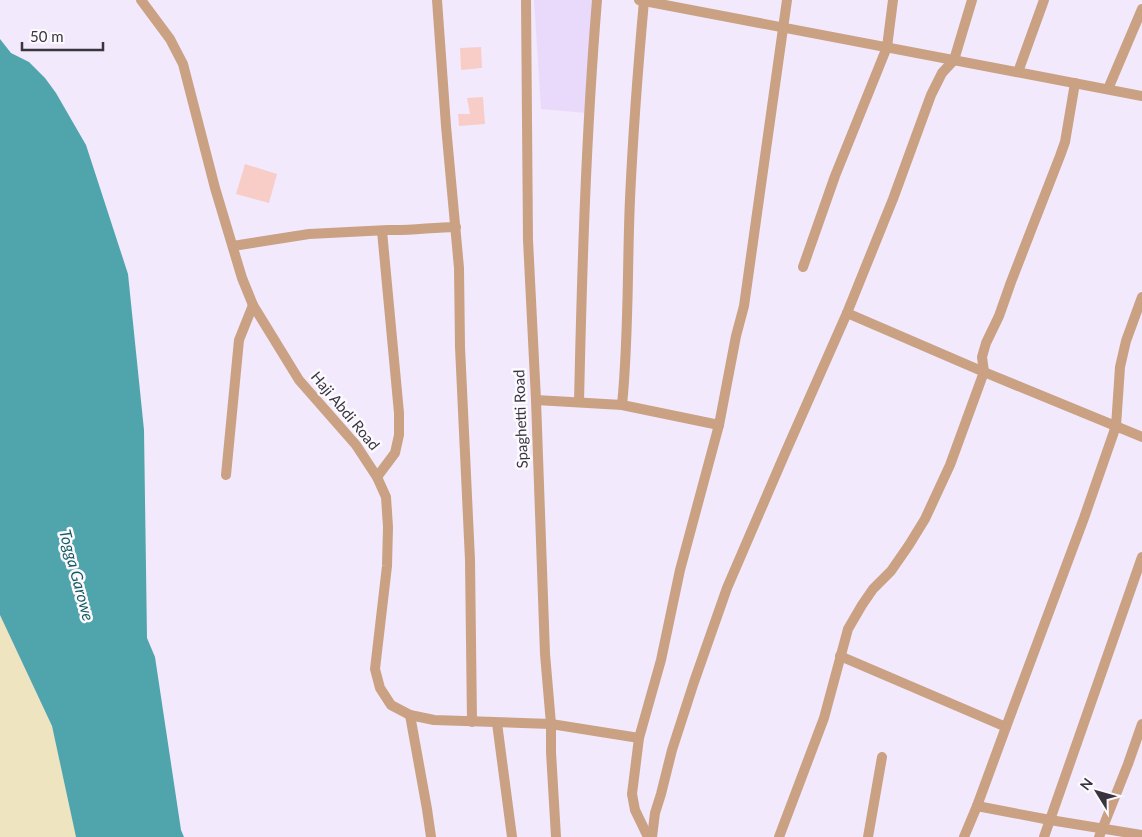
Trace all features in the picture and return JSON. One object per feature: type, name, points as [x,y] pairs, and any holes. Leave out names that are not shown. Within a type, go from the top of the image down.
[{"type":"street","name":"Haji Abdi Road","points":[[141,0],[170,39],[183,64],[203,145],[242,278],[253,305],[299,380],[356,446],[377,476],[386,497],[388,527],[387,566],[375,669],[380,688],[391,706],[410,715],[434,720],[551,724],[639,738]]},
{"type":"street","points":[[437,0],[459,268],[460,347],[470,560],[472,722]]},
{"type":"street","name":"Spaghetti Road","points":[[526,0],[528,240],[545,654],[551,724],[551,761],[556,837]]},
{"type":"street","points":[[579,402],[587,152],[597,0]]},
{"type":"street","points":[[648,837],[635,810],[632,794],[639,738],[660,660],[680,570],[719,425],[736,336],[744,306],[788,0]]},
{"type":"street","points":[[803,267],[836,176],[887,47],[893,0]]},
{"type":"street","points":[[652,837],[655,813],[672,750],[728,588],[847,313],[893,199],[931,95],[942,73],[954,60],[972,0]]},
{"type":"street","points":[[1018,72],[1044,0]]},
{"type":"street","points":[[622,405],[625,371],[631,189],[642,1],[1142,96]]},
{"type":"street","points":[[1108,89],[1142,9]]},
{"type":"street","points":[[779,837],[824,718],[848,629],[873,590],[896,565],[910,546],[950,465],[984,372],[982,357],[986,344],[999,316],[1065,142],[1075,83]]},
{"type":"street","points":[[233,246],[303,235],[456,227]]},
{"type":"street","points":[[377,476],[395,453],[399,435],[399,413],[382,230]]},
{"type":"street","points":[[964,837],[1084,518],[1116,426],[1120,367],[1126,341],[1142,297]]},
{"type":"street","points":[[226,475],[239,340],[253,305]]},
{"type":"street","points":[[847,313],[1142,437]]},
{"type":"street","points":[[536,400],[622,405],[719,425]]},
{"type":"street","points":[[1044,837],[1142,557]]},
{"type":"street","points":[[840,656],[1006,727]]},
{"type":"street","points":[[410,715],[431,837]]},
{"type":"street","points":[[497,722],[512,837]]},
{"type":"street","points":[[1100,833],[1142,724]]},
{"type":"street","points":[[868,837],[882,757]]},
{"type":"street","points":[[977,806],[1050,820],[1100,833],[1142,835]]},
{"type":"shaded area","points":[[534,0],[594,0],[587,113],[541,109]]},
{"type":"sand","points":[[0,615],[52,726],[76,837],[0,837]]},
{"type":"water","name":"Togga Garowe","points":[[0,39],[11,53],[29,62],[45,78],[56,93],[86,145],[128,274],[144,430],[147,638],[155,657],[181,830],[184,837],[76,837],[52,726],[0,615]]},
{"type":"building","points":[[481,47],[482,68],[461,70],[460,48]]},
{"type":"building","points":[[483,97],[485,124],[459,126],[458,114],[470,114],[467,98]]},
{"type":"building","points":[[245,164],[277,174],[269,203],[236,194]]}]
